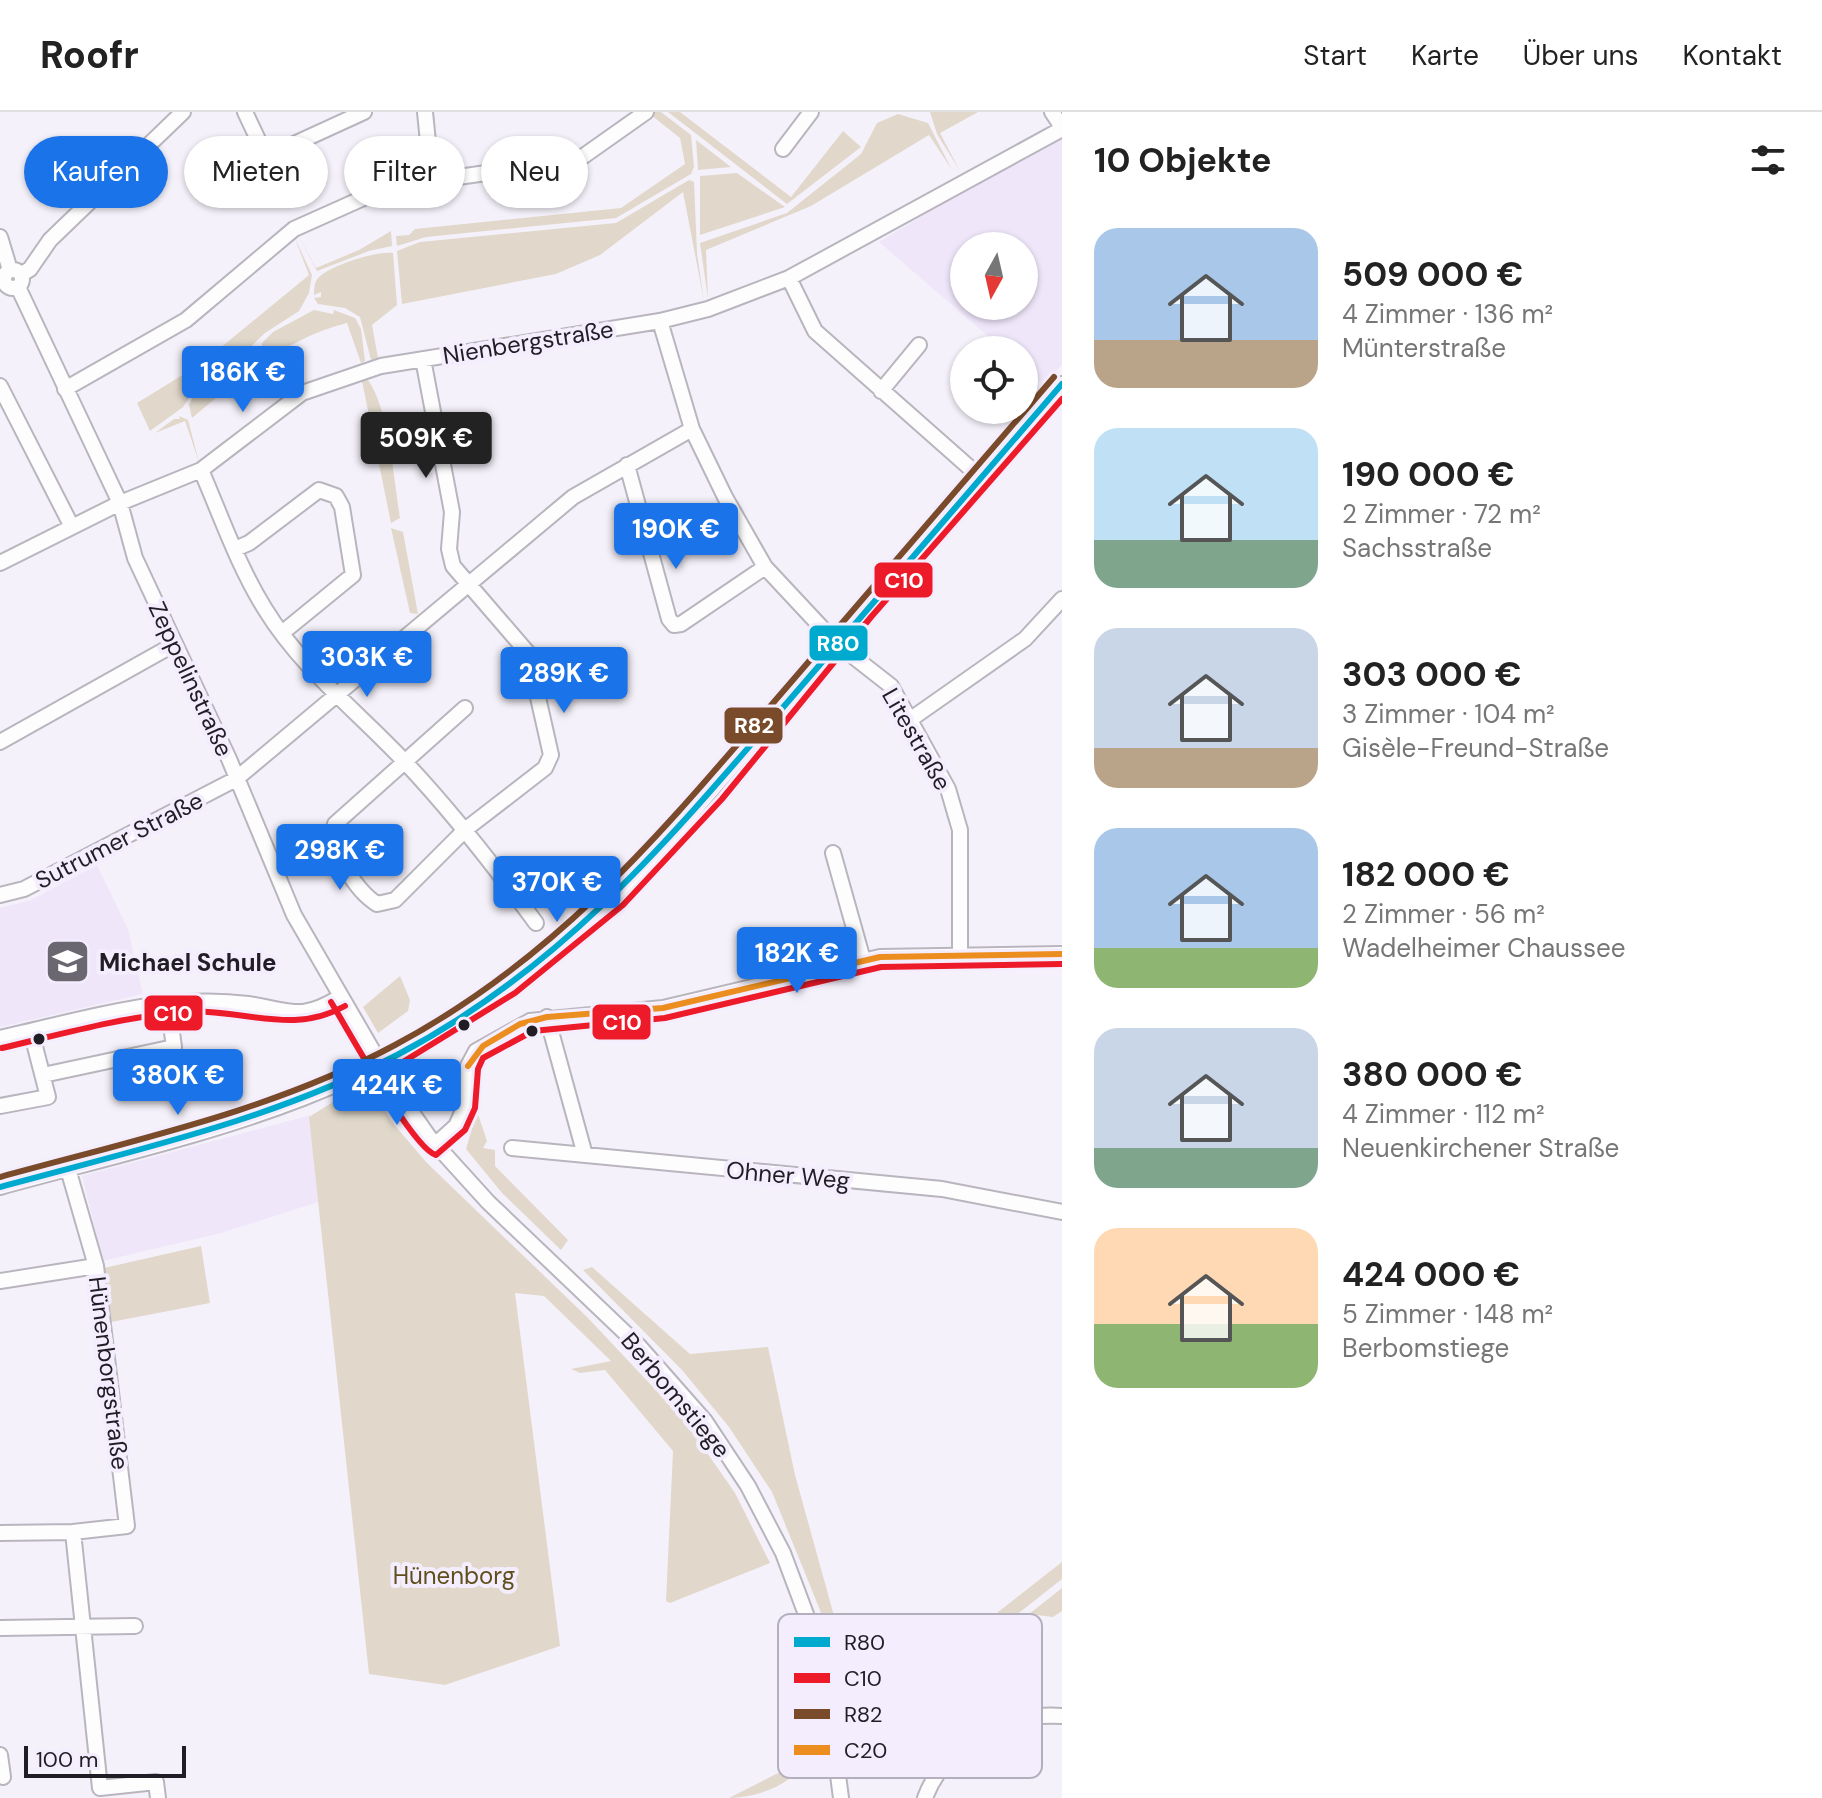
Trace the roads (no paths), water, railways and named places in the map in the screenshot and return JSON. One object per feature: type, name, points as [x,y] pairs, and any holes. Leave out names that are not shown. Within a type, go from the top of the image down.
[{"type":"street","points":[[11,280],[30,269],[50,240],[183,112]]},
{"type":"street","points":[[245,112],[261,146],[270,152],[281,150],[364,112]]},
{"type":"street","points":[[425,112],[427,136]]},
{"type":"street","points":[[465,177],[578,160],[646,112]]},
{"type":"street","points":[[783,149],[811,112]]},
{"type":"street","points":[[1052,112],[1062,128]]},
{"type":"street","name":"Nienbergstraße","points":[[0,563],[120,503],[201,470],[302,393],[381,366],[660,321],[708,309],[789,278],[1062,128]]},
{"type":"street","points":[[65,389],[186,320],[294,229],[344,207]]},
{"type":"street","name":"Zeppelinstraße","points":[[0,237],[11,280],[120,503],[135,558],[294,915],[380,1064]]},
{"type":"street","points":[[789,278],[815,331],[979,476]]},
{"type":"street","name":"Litestraße","points":[[660,321],[692,429],[725,497],[765,567],[836,643],[891,686],[948,789],[960,830],[960,954]]},
{"type":"street","points":[[881,391],[919,345]]},
{"type":"street","points":[[423,359],[452,512],[449,549],[453,566],[465,584],[528,653],[552,745],[545,768],[466,829],[395,900],[377,904],[365,897],[332,835],[335,824],[403,760],[465,708]]},
{"type":"street","points":[[0,1187],[299,1100],[380,1064],[478,1006],[595,917],[651,860],[979,476],[1062,384]]},
{"type":"street","points":[[0,386],[72,527]]},
{"type":"street","name":"Sutrumer Straße","points":[[0,895],[24,889],[236,779],[465,584],[573,497],[692,429]]},
{"type":"street","points":[[627,465],[669,619],[674,625],[681,624],[765,567]]},
{"type":"street","points":[[201,470],[264,608],[282,633],[337,696],[403,760],[466,829],[536,923]]},
{"type":"street","points":[[235,549],[249,543],[319,490],[336,496],[342,507],[353,575],[282,633]]},
{"type":"street","points":[[911,719],[1025,639],[1062,599]]},
{"type":"street","points":[[0,742],[173,645]]},
{"type":"street","points":[[833,853],[863,960]]},
{"type":"street","points":[[435,1145],[456,1126],[465,1106],[468,1066],[476,1051],[520,1024],[547,1017],[663,1008],[863,960],[902,954],[1062,954]]},
{"type":"street","points":[[0,1038],[146,1003],[248,1004],[299,1014],[321,1009],[340,997]]},
{"type":"street","points":[[43,1075],[174,1047],[168,1003]]},
{"type":"street","points":[[547,1017],[585,1155]]},
{"type":"street","points":[[0,1106],[48,1097],[31,1031]]},
{"type":"street","name":"Berbomstiege","points":[[380,1064],[411,1114],[435,1145],[488,1202],[639,1346],[705,1421],[748,1486],[783,1553],[806,1614]]},
{"type":"street","name":"Ohner Weg","points":[[512,1148],[942,1189],[1062,1212]]},
{"type":"street","name":"Hünenborgstraße","points":[[0,1533],[73,1532],[127,1526],[96,1266],[68,1169]]},
{"type":"street","points":[[0,1281],[96,1266]]},
{"type":"street","points":[[73,1532],[100,1788],[156,1782],[158,1798]]},
{"type":"street","points":[[0,1628],[135,1626]]},
{"type":"street","points":[[0,1755],[3,1777]]},
{"type":"street","name":"Berbomstiege","points":[[838,1778],[841,1798]]},
{"type":"street","points":[[925,1798],[932,1778]]},
{"type":"place","name":"Michael Schule","points":[[68,962]]},
{"type":"park label","name":"Hünenborg","points":[[454,1575]]}]
